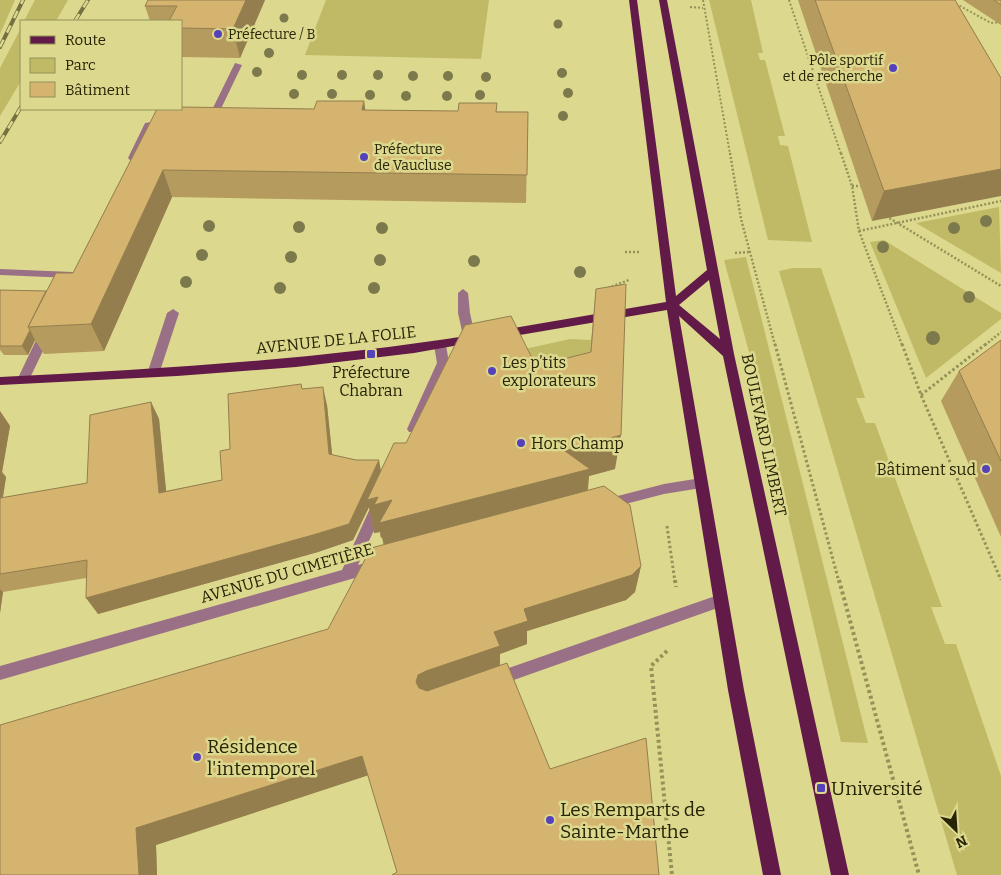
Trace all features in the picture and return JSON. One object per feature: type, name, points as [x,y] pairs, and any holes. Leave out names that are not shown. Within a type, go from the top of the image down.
[{"type":"main road","points":[[633,0],[672,305],[721,600],[772,875]]},
{"type":"main road","name":"BOULEVARD LIMBERT","points":[[663,0],[728,354],[840,875]]},
{"type":"main road","name":"AVENUE DE LA FOLIE","points":[[0,381],[296,362],[440,345],[672,305],[694,289],[712,271]]},
{"type":"main road","points":[[672,305],[696,324],[728,354]]},
{"type":"street","points":[[194,119],[212,117],[238,65]]},
{"type":"street","points":[[127,171],[148,125],[176,122]]},
{"type":"street","points":[[0,272],[75,275]]},
{"type":"street","points":[[463,293],[464,313],[480,338]]},
{"type":"street","points":[[154,372],[173,313]]},
{"type":"street","points":[[23,380],[53,319]]},
{"type":"street","points":[[408,442],[443,363],[440,345]]},
{"type":"street","points":[[596,507],[664,488],[701,483]]},
{"type":"street","points":[[347,574],[383,495]]},
{"type":"street","name":"AVENUE DU CIMETIÈRE","points":[[0,673],[386,564]]},
{"type":"street","points":[[485,683],[681,616],[721,600]]},
{"type":"path","points":[[702,0],[741,219],[919,875]]},
{"type":"path","points":[[789,0],[852,186],[859,231],[921,395],[1001,580]]},
{"type":"path","points":[[949,0],[991,23],[1001,22]]},
{"type":"path","points":[[852,186],[868,186]]},
{"type":"path","points":[[859,231],[893,222],[1001,201]]},
{"type":"path","points":[[884,210],[887,218],[893,222],[1001,286]]},
{"type":"path","points":[[921,395],[1001,332]]},
{"type":"path","points":[[667,526],[683,634],[651,666],[672,875]]},
{"type":"green space","points":[[0,0],[15,0],[0,34]]},
{"type":"green space","points":[[35,0],[68,0],[57,20],[25,20]]},
{"type":"green space","points":[[326,0],[489,0],[481,59],[305,55]]},
{"type":"green space","points":[[709,0],[751,0],[763,53],[758,53],[760,60],[765,60],[785,136],[778,136],[780,145],[788,146],[812,242],[768,240]]},
{"type":"green space","points":[[20,30],[20,83],[0,116],[0,68]]},
{"type":"green space","points":[[999,207],[1001,273],[916,223]]},
{"type":"green space","points":[[884,240],[1001,313],[1001,319],[926,378],[870,242]]},
{"type":"green space","points":[[746,257],[868,743],[841,742],[752,363],[724,260]]},
{"type":"green space","points":[[793,268],[821,268],[865,398],[856,398],[866,423],[875,423],[942,607],[931,607],[945,644],[956,644],[1001,776],[1001,875],[957,875],[779,271]]},
{"type":"green space","points":[[570,339],[591,340],[587,388],[534,401],[511,352]]},
{"type":"building","points":[[148,0],[246,0],[233,29],[182,28],[182,20],[170,20],[177,6],[145,6]]},
{"type":"building","name":"Pôle sportif et de recherche","points":[[815,0],[955,0],[1001,78],[1001,169],[884,191]]},
{"type":"building","points":[[994,0],[1001,0],[1001,5]]},
{"type":"building","points":[[317,101],[364,101],[362,110],[458,111],[459,103],[497,103],[496,112],[528,112],[527,175],[163,170],[91,324],[28,327],[56,273],[73,273],[156,110],[182,110],[182,107],[314,109]]},
{"type":"building","name":"Hors Champ","points":[[626,284],[621,435],[565,451],[590,469],[379,523],[392,500],[374,505],[378,497],[367,500],[394,443],[406,443],[465,325],[511,316],[536,366],[591,352],[596,289]]},
{"type":"building","points":[[0,290],[46,291],[28,327],[30,330],[22,346],[0,346]]},
{"type":"building","points":[[1001,340],[1001,461],[959,371]]},
{"type":"building","points":[[301,384],[302,389],[323,387],[329,454],[356,460],[379,460],[349,524],[86,598],[87,560],[0,574],[0,498],[87,483],[90,415],[151,402],[159,493],[222,480],[220,451],[230,449],[228,394]]},
{"type":"building","points":[[604,486],[630,505],[641,566],[632,575],[524,609],[528,621],[494,632],[500,646],[426,671],[418,675],[416,682],[419,688],[427,691],[507,663],[550,769],[646,738],[659,875],[392,875],[397,872],[362,756],[136,828],[139,875],[0,875],[0,725],[328,629],[371,548]]},
{"type":"railway","points":[[0,47],[23,0]]},
{"type":"railway","points":[[76,20],[88,0]]},
{"type":"railway","points":[[0,142],[20,109]]},
{"type":"place","name":"Préfecture / B","points":[[218,34]]},
{"type":"place","name":"Pôle sportif et de recherche","points":[[893,68]]},
{"type":"place","name":"Préfecture de Vaucluse","points":[[364,157]]},
{"type":"place","name":"Préfecture Chabran","points":[[371,354]]},
{"type":"place","name":"Les p’tits explorateurs","points":[[492,371]]},
{"type":"place","name":"Hors Champ","points":[[521,443]]},
{"type":"place","name":"Bâtiment sud","points":[[986,469]]},
{"type":"place","name":"Résidence l'intemporel","points":[[197,757]]},
{"type":"place","name":"Université","points":[[821,788]]},
{"type":"place","name":"Les Remparts de Sainte-Marthe","points":[[550,820]]}]
